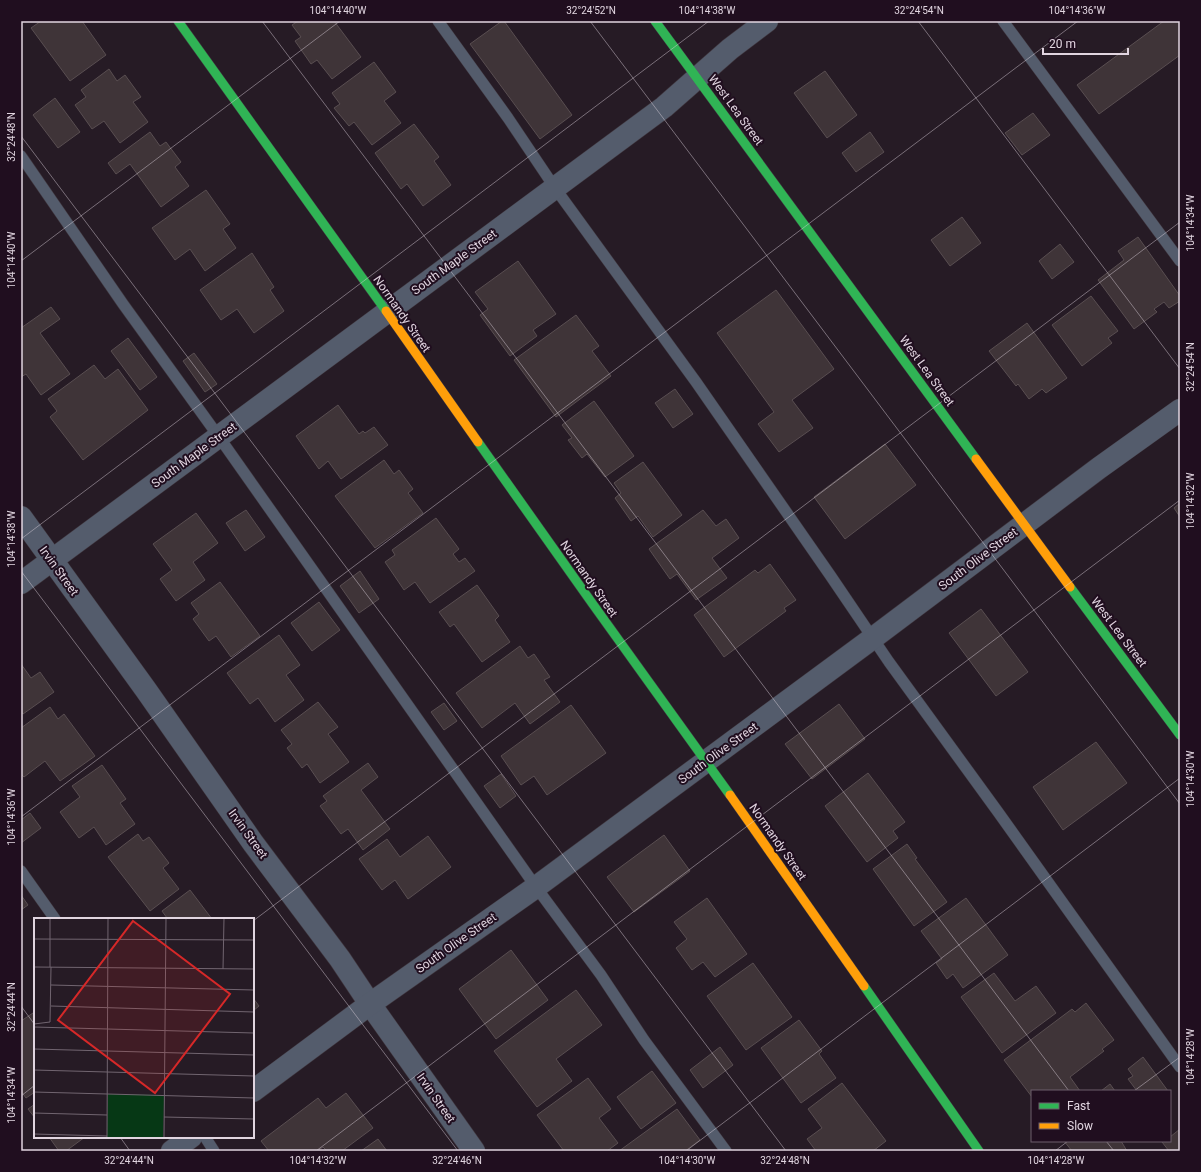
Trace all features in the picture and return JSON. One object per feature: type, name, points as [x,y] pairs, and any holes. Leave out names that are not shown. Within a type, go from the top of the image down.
[{"type":"street","name":"Normandy Street","points":[[178,21],[387,312],[706,762],[979,1151]]},
{"type":"street","name":"West Lea Street","points":[[655,21],[1024,525],[1180,735]]},
{"type":"street","name":"South Maple Street","points":[[21,583],[664,107],[730,49],[767,21]]},
{"type":"street","name":"South Olive Street","points":[[254,1090],[370,1004],[536,887],[873,638],[1099,468],[1180,410]]},
{"type":"street","name":"Irvin Street","points":[[21,517],[150,696],[253,843],[340,959],[474,1151]]},
{"type":"street","points":[[172,1151],[191,1138]]},
{"type":"lane","points":[[438,21],[508,118],[555,188],[696,382],[889,662],[1180,1067]]},
{"type":"lane","points":[[1003,21],[1180,261]]},
{"type":"lane","points":[[21,156],[118,298],[536,887],[601,975],[644,1040],[726,1151]]},
{"type":"lane","points":[[21,871],[54,918]]},
{"type":"lane","points":[[206,1138],[214,1151]]},
{"type":"building","points":[[41,21],[82,21],[106,55],[70,81],[31,28]]},
{"type":"building","points":[[298,21],[334,21],[361,57],[332,79],[317,60],[311,64],[295,41],[301,37],[292,25]]},
{"type":"building","points":[[504,21],[572,115],[540,139],[470,44]]},
{"type":"building","points":[[1164,21],[1180,21],[1180,55],[1099,114],[1077,85]]},
{"type":"building","points":[[374,62],[396,92],[384,101],[401,123],[372,145],[354,122],[349,126],[334,108],[340,104],[332,93]]},
{"type":"building","points":[[109,69],[117,81],[125,75],[141,97],[133,102],[148,122],[120,143],[104,121],[92,129],[75,105],[86,97],[81,90]]},
{"type":"building","points":[[825,71],[857,115],[827,138],[794,93]]},
{"type":"building","points":[[55,98],[80,132],[58,148],[33,115]]},
{"type":"building","points":[[1033,113],[1050,135],[1022,155],[1005,133]]},
{"type":"building","points":[[414,124],[439,157],[434,161],[451,185],[423,206],[407,184],[401,189],[375,153]]},
{"type":"building","points":[[150,132],[160,146],[166,142],[181,162],[175,167],[189,186],[161,207],[130,164],[116,174],[108,163]]},
{"type":"building","points":[[870,132],[884,152],[856,172],[842,153]]},
{"type":"building","points":[[206,190],[230,224],[223,229],[236,248],[205,271],[190,249],[175,260],[152,228]]},
{"type":"building","points":[[962,217],[981,243],[950,266],[931,240]]},
{"type":"building","points":[[1138,237],[1180,296],[1180,301],[1169,308],[1164,302],[1154,309],[1157,312],[1134,329],[1098,280],[1124,260],[1118,251]]},
{"type":"building","points":[[1060,244],[1074,262],[1052,279],[1039,261]]},
{"type":"building","points":[[252,253],[274,287],[270,290],[284,311],[254,333],[237,309],[221,320],[200,290]]},
{"type":"building","points":[[518,261],[556,314],[533,330],[537,336],[510,356],[480,315],[488,309],[475,292]]},
{"type":"building","points":[[776,290],[834,369],[792,400],[813,428],[779,452],[758,424],[774,412],[717,333]]},
{"type":"building","points":[[1091,296],[1118,331],[1108,338],[1112,343],[1082,366],[1052,325]]},
{"type":"building","points":[[51,307],[60,319],[40,333],[70,374],[41,395],[26,374],[21,377],[21,328]]},
{"type":"building","points":[[576,315],[599,346],[592,351],[611,376],[556,417],[514,360]]},
{"type":"building","points":[[1027,323],[1067,378],[1046,393],[1042,389],[1029,399],[1018,384],[1016,386],[989,351]]},
{"type":"building","points":[[128,338],[157,377],[140,390],[111,351]]},
{"type":"building","points":[[194,353],[217,384],[205,392],[183,361]]},
{"type":"building","points":[[94,365],[105,379],[118,369],[148,410],[83,460],[50,417],[57,411],[48,399]]},
{"type":"building","points":[[675,389],[693,414],[673,428],[655,403]]},
{"type":"building","points":[[594,401],[634,456],[605,477],[587,454],[582,458],[568,440],[572,438],[562,425]]},
{"type":"building","points":[[338,405],[359,434],[363,431],[365,433],[374,427],[388,445],[341,479],[328,461],[319,469],[296,436]]},
{"type":"building","points":[[885,444],[916,485],[845,539],[814,497]]},
{"type":"building","points":[[384,460],[394,474],[399,470],[413,489],[408,493],[423,513],[375,548],[335,496]]},
{"type":"building","points":[[643,462],[682,515],[653,537],[638,516],[631,521],[615,498],[621,493],[614,483]]},
{"type":"building","points":[[1180,503],[1180,517],[1174,508]]},
{"type":"building","points":[[246,510],[265,537],[245,551],[226,523]]},
{"type":"building","points":[[703,510],[716,526],[726,519],[739,538],[712,558],[727,578],[696,600],[677,574],[670,579],[649,549]]},
{"type":"building","points":[[196,513],[218,543],[193,562],[205,580],[176,601],[160,579],[172,570],[153,544]]},
{"type":"building","points":[[436,518],[459,549],[453,554],[459,562],[465,558],[475,571],[430,603],[415,582],[404,590],[385,562],[395,555],[392,550]]},
{"type":"building","points":[[770,564],[796,600],[784,608],[786,611],[724,657],[694,615],[755,570],[758,573]]},
{"type":"building","points":[[360,571],[379,599],[359,613],[340,586]]},
{"type":"building","points":[[220,582],[260,636],[231,657],[216,636],[209,641],[193,619],[199,614],[191,603]]},
{"type":"building","points":[[477,585],[499,616],[495,620],[510,642],[482,662],[454,624],[450,627],[439,612]]},
{"type":"building","points":[[319,602],[340,630],[312,651],[291,623]]},
{"type":"building","points":[[981,609],[1028,672],[996,696],[949,633]]},
{"type":"building","points":[[279,635],[300,665],[286,675],[304,700],[275,722],[258,698],[250,704],[227,673]]},
{"type":"building","points":[[520,646],[528,658],[534,654],[550,677],[544,680],[560,702],[530,724],[515,703],[482,728],[456,693]]},
{"type":"building","points":[[21,664],[31,678],[40,672],[54,692],[23,714],[21,711]]},
{"type":"building","points":[[318,702],[338,727],[328,734],[349,762],[320,783],[307,764],[302,768],[287,748],[292,744],[281,730]]},
{"type":"building","points":[[444,703],[457,721],[444,730],[431,712]]},
{"type":"building","points":[[839,704],[865,739],[812,779],[785,744]]},
{"type":"building","points":[[571,705],[606,753],[547,795],[534,776],[521,785],[501,756]]},
{"type":"building","points":[[50,707],[58,719],[64,714],[95,756],[60,781],[45,761],[24,777],[21,774],[21,728]]},
{"type":"building","points":[[1096,742],[1127,783],[1063,830],[1033,787]]},
{"type":"building","points":[[368,763],[378,777],[361,790],[390,829],[363,850],[348,829],[341,834],[320,806],[327,801],[323,796]]},
{"type":"building","points":[[102,765],[126,799],[120,803],[135,824],[106,845],[94,827],[79,838],[60,812],[80,797],[72,786]]},
{"type":"building","points":[[868,773],[905,822],[893,831],[898,838],[867,862],[825,806]]},
{"type":"building","points":[[501,774],[516,796],[500,808],[484,786]]},
{"type":"building","points":[[30,813],[41,828],[21,843],[21,820]]},
{"type":"building","points":[[138,834],[143,841],[149,837],[169,863],[163,868],[179,889],[150,911],[108,857]]},
{"type":"building","points":[[664,835],[690,871],[634,912],[607,877]]},
{"type":"building","points":[[428,836],[451,867],[408,899],[395,880],[382,890],[359,859],[387,839],[400,857]]},
{"type":"building","points":[[907,844],[917,858],[915,859],[947,902],[914,926],[873,869]]},
{"type":"building","points":[[190,890],[211,918],[167,918],[162,911]]},
{"type":"building","points":[[21,895],[28,905],[21,910]]},
{"type":"building","points":[[707,898],[747,954],[715,977],[703,962],[692,970],[676,948],[687,939],[674,922]]},
{"type":"building","points":[[966,898],[1008,955],[963,988],[953,974],[947,979],[936,963],[942,959],[921,931]]},
{"type":"building","points":[[511,950],[548,1000],[496,1039],[459,989]]},
{"type":"building","points":[[753,963],[792,1017],[746,1050],[707,996]]},
{"type":"building","points":[[994,973],[1015,1001],[1036,986],[1056,1013],[1002,1053],[961,997]]},
{"type":"building","points":[[576,990],[602,1025],[556,1059],[572,1081],[537,1107],[494,1051]]},
{"type":"building","points":[[254,999],[259,1006],[254,1010]]},
{"type":"building","points":[[1086,1003],[1114,1040],[1102,1049],[1104,1051],[1070,1077],[1079,1090],[1031,1090],[1031,1096],[1004,1060],[1072,1009],[1075,1012]]},
{"type":"building","points":[[33,1013],[34,1014],[34,1093],[26,1098],[21,1091],[21,1021]]},
{"type":"building","points":[[799,1020],[822,1051],[819,1054],[836,1078],[801,1103],[761,1048]]},
{"type":"building","points":[[720,1047],[733,1065],[703,1088],[690,1070]]},
{"type":"building","points":[[1143,1057],[1167,1090],[1136,1090],[1128,1079],[1133,1076],[1128,1069]]},
{"type":"building","points":[[652,1071],[676,1103],[641,1129],[617,1097]]},
{"type":"building","points":[[588,1078],[611,1109],[599,1118],[618,1143],[607,1151],[564,1151],[537,1115]]},
{"type":"building","points":[[842,1083],[886,1141],[873,1151],[816,1151],[807,1139],[822,1128],[808,1109]]},
{"type":"building","points":[[1110,1084],[1114,1090],[1102,1090]]},
{"type":"building","points":[[346,1093],[373,1128],[342,1151],[327,1151],[323,1147],[317,1151],[269,1151],[261,1141],[318,1098],[326,1108]]},
{"type":"building","points":[[34,1105],[34,1117],[28,1109]]},
{"type":"building","points":[[677,1109],[700,1140],[685,1151],[619,1151]]},
{"type":"building","points":[[1180,1129],[1180,1151],[1169,1151],[1162,1142],[1171,1142],[1171,1136]]},
{"type":"building","points":[[50,1138],[84,1138],[66,1151],[59,1151]]},
{"type":"building","points":[[378,1139],[387,1151],[361,1151]]},
{"type":"building","points":[[1065,1142],[1122,1142],[1127,1151],[1072,1151]]},
{"type":"traffic: fast","points":[[178,21],[386,311]]},
{"type":"traffic: fast","points":[[655,21],[976,459]]},
{"type":"traffic: fast","points":[[478,442],[730,795]]},
{"type":"traffic: fast","points":[[1070,587],[1180,735]]},
{"type":"traffic: fast","points":[[864,986],[979,1151]]},
{"type":"traffic: slow","points":[[386,311],[478,442]]},
{"type":"traffic: slow","points":[[976,459],[1070,587]]},
{"type":"traffic: slow","points":[[730,795],[864,986]]}]
